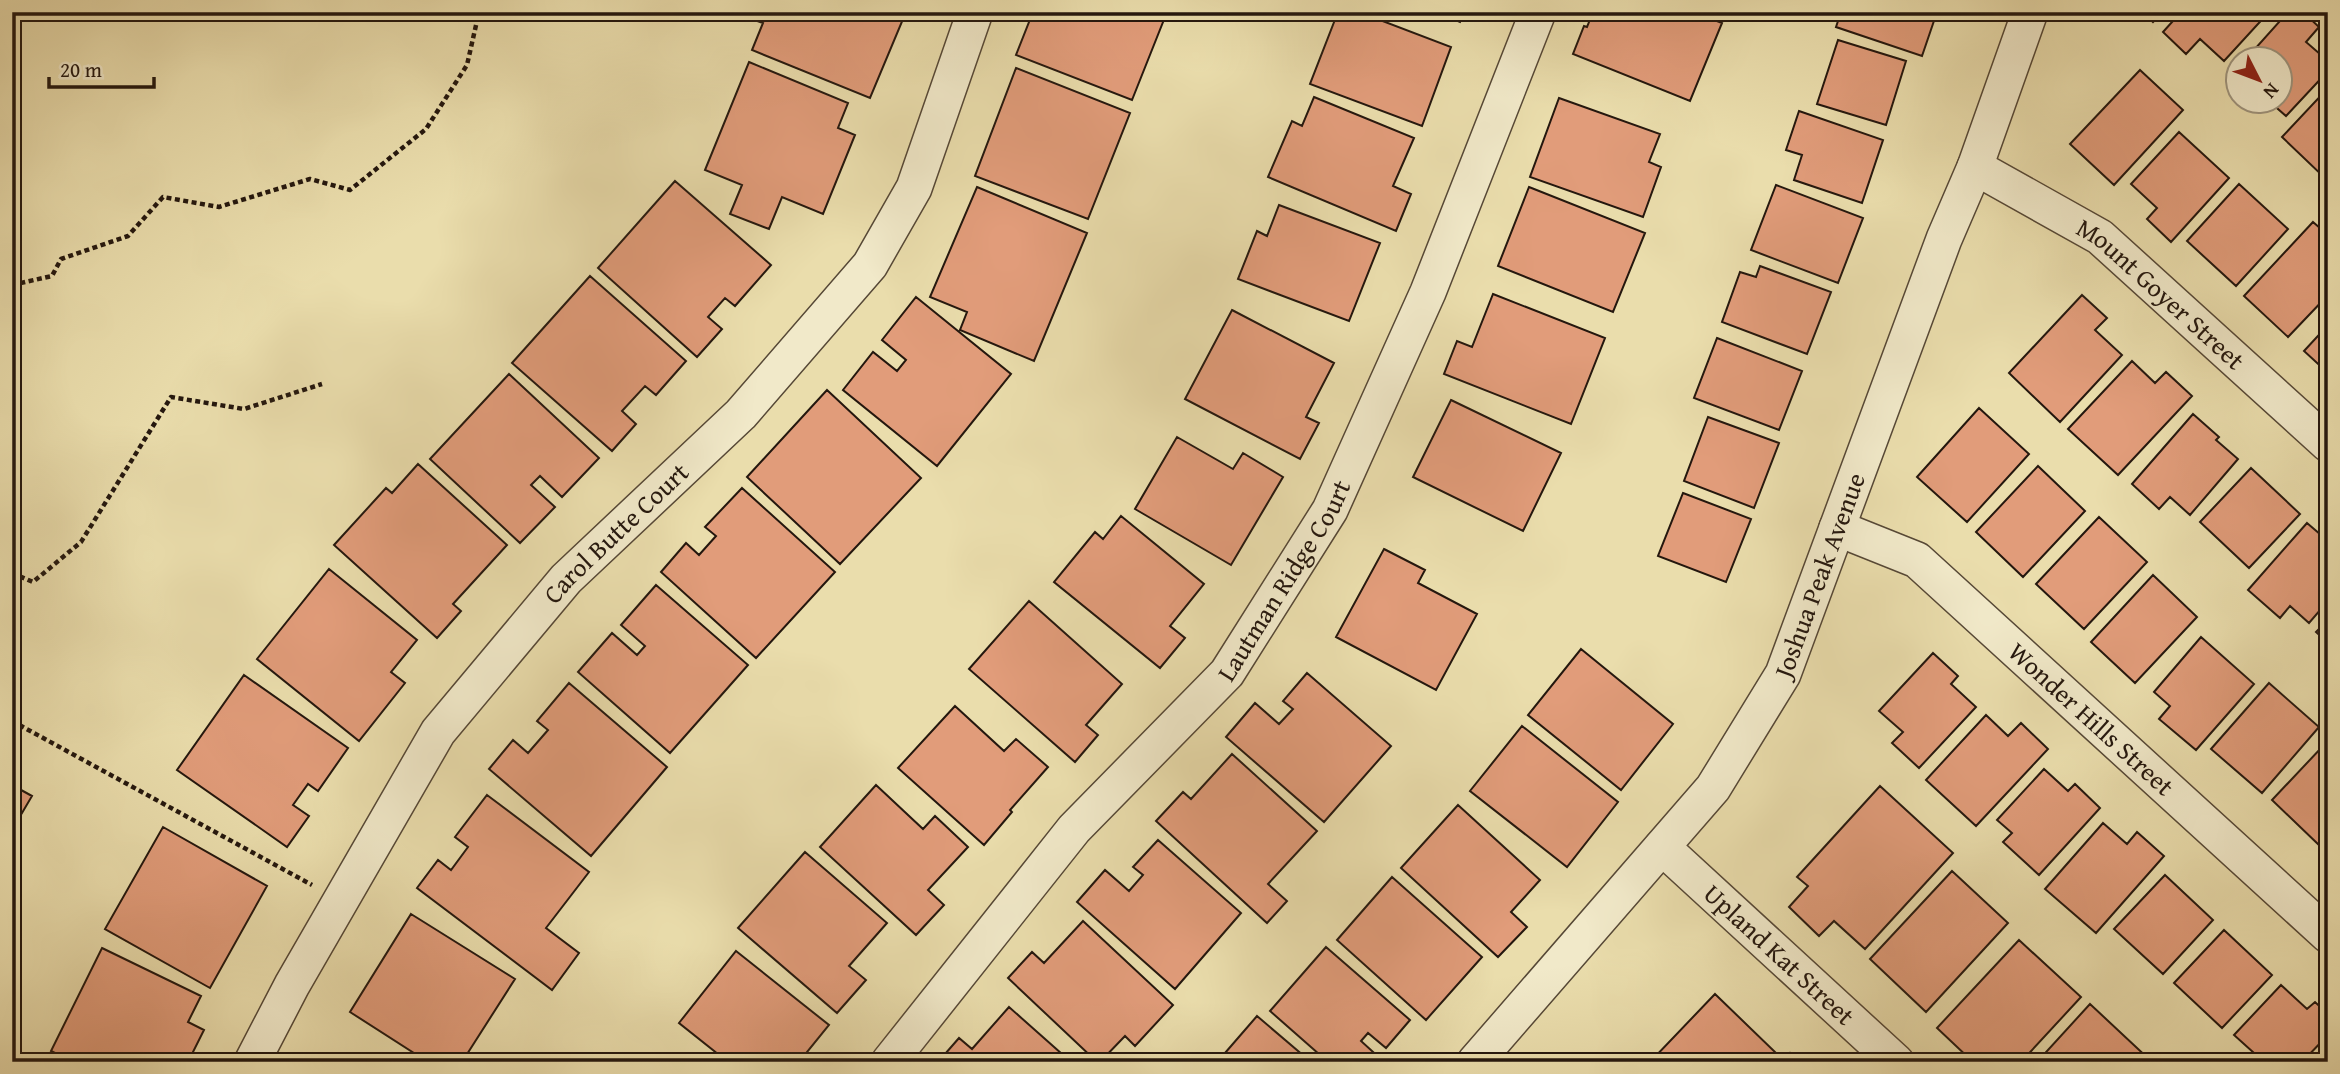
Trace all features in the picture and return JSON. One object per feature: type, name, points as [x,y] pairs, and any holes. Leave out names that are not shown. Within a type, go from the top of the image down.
[{"type":"street","name":"Carol Butte Court","points":[[251,1062],[292,985],[438,732],[566,579],[741,414],[870,265],[914,188],[975,12]]},
{"type":"street","name":"Lautman Ridge Court","points":[[889,1062],[1074,828],[1227,673],[1330,510],[1427,292],[1538,12]]},
{"type":"street","name":"Joshua Peak Avenue","points":[[1475,1062],[1713,788],[1783,674],[1944,239],[1975,167],[2030,12]]},
{"type":"street","name":"Mount Goyer Street","points":[[1975,167],[2100,237],[2328,444]]},
{"type":"street","name":"Wonder Hills Street","points":[[1838,528],[1917,561],[2328,935]]},
{"type":"street","name":"Upland Kat Street","points":[[1662,846],[1896,1062]]},
{"type":"path","points":[[12,285],[52,276],[61,259],[128,236],[163,197],[219,207],[310,179],[350,190],[426,129],[467,65],[479,12]]},
{"type":"path","points":[[12,573],[33,582],[81,542],[171,397],[244,409],[323,384]]},
{"type":"path","points":[[12,721],[341,900]]},
{"type":"building","points":[[757,12],[906,12],[870,98],[752,50],[763,23],[754,20]]},
{"type":"building","points":[[1033,12],[1167,12],[1132,100],[1016,55]]},
{"type":"building","points":[[1338,12],[1359,12],[1451,47],[1422,126],[1310,84]]},
{"type":"building","points":[[1436,12],[1464,12],[1460,22]]},
{"type":"building","points":[[1593,12],[1694,12],[1722,23],[1690,101],[1573,54],[1584,26],[1587,27]]},
{"type":"building","points":[[1841,12],[1937,12],[1922,56],[1836,27]]},
{"type":"building","points":[[2143,12],[2163,12],[2153,22]]},
{"type":"building","points":[[2181,12],[2269,12],[2238,46],[2224,46],[2224,61],[2200,39],[2186,54],[2163,32]]},
{"type":"building","points":[[2288,12],[2303,12],[2319,27],[2306,42],[2328,61],[2328,71],[2294,107],[2294,46],[2258,46]]},
{"type":"building","points":[[1838,40],[1906,61],[1886,125],[1817,104]]},
{"type":"building","points":[[749,62],[848,103],[838,128],[855,135],[823,214],[782,197],[769,229],[730,214],[742,185],[705,170]]},
{"type":"building","points":[[1016,68],[1130,113],[1088,219],[975,176]]},
{"type":"building","points":[[2140,70],[2183,110],[2114,185],[2070,144]]},
{"type":"building","points":[[2328,88],[2328,181],[2282,137]]},
{"type":"building","points":[[1314,97],[1414,138],[1393,186],[1411,194],[1396,231],[1268,177],[1292,121],[1302,126]]},
{"type":"building","points":[[1559,98],[1660,134],[1649,162],[1661,167],[1643,217],[1530,177]]},
{"type":"building","points":[[1799,111],[1883,140],[1862,203],[1794,180],[1802,155],[1786,150]]},
{"type":"building","points":[[2179,132],[2229,178],[2171,242],[2147,219],[2157,208],[2131,184]]},
{"type":"building","points":[[675,181],[771,265],[735,306],[725,298],[708,317],[722,329],[697,357],[598,268]]},
{"type":"building","points":[[2239,184],[2288,229],[2236,286],[2187,241]]},
{"type":"building","points":[[1776,185],[1863,218],[1838,283],[1751,250]]},
{"type":"building","points":[[977,187],[1087,233],[1034,361],[960,330],[967,312],[930,297]]},
{"type":"building","points":[[1529,187],[1645,233],[1613,312],[1498,266]]},
{"type":"building","points":[[1279,205],[1380,243],[1349,321],[1238,279],[1257,231],[1267,236]]},
{"type":"building","points":[[2313,222],[2328,235],[2328,295],[2288,337],[2244,296]]},
{"type":"building","points":[[1760,266],[1831,292],[1807,354],[1722,322],[1740,272],[1756,277]]},
{"type":"building","points":[[590,276],[686,361],[656,395],[645,386],[622,411],[636,424],[612,451],[512,363]]},
{"type":"building","points":[[1493,294],[1605,338],[1571,424],[1444,374],[1457,341],[1472,347]]},
{"type":"building","points":[[2082,295],[2107,318],[2095,330],[2122,355],[2060,422],[2009,373]]},
{"type":"building","points":[[916,297],[1011,374],[937,466],[843,390],[873,352],[897,371],[906,360],[882,340]]},
{"type":"building","points":[[1232,310],[1334,363],[1306,417],[1319,423],[1300,459],[1185,399]]},
{"type":"building","points":[[2328,325],[2328,373],[2304,351]]},
{"type":"building","points":[[1717,338],[1802,371],[1779,430],[1694,398]]},
{"type":"building","points":[[2132,361],[2155,383],[2166,372],[2192,396],[2118,475],[2068,429]]},
{"type":"building","points":[[509,374],[599,458],[562,497],[540,476],[531,485],[555,507],[520,543],[430,459]]},
{"type":"building","points":[[827,390],[921,478],[840,564],[747,477]]},
{"type":"building","points":[[1451,400],[1561,453],[1523,531],[1413,477]]},
{"type":"building","points":[[1979,408],[2029,454],[1967,522],[1917,477]]},
{"type":"building","points":[[2193,414],[2219,437],[2216,440],[2238,459],[2190,515],[2170,497],[2159,509],[2132,484]]},
{"type":"building","points":[[1708,417],[1779,443],[1754,508],[1684,481]]},
{"type":"building","points":[[1177,437],[1233,469],[1243,453],[1283,477],[1231,565],[1135,509]]},
{"type":"building","points":[[418,464],[507,545],[453,604],[461,611],[437,638],[334,545],[386,488],[392,493]]},
{"type":"building","points":[[2038,466],[2085,511],[2023,577],[1976,532]]},
{"type":"building","points":[[2251,468],[2300,514],[2249,568],[2200,522]]},
{"type":"building","points":[[742,488],[835,572],[756,658],[661,572],[686,543],[699,555],[716,536],[705,527]]},
{"type":"building","points":[[1683,493],[1751,519],[1726,582],[1658,556]]},
{"type":"building","points":[[1121,516],[1204,584],[1170,626],[1185,638],[1160,668],[1054,582],[1095,532],[1103,539]]},
{"type":"building","points":[[2099,517],[2147,562],[2084,629],[2036,584]]},
{"type":"building","points":[[2307,523],[2328,541],[2328,601],[2309,623],[2290,606],[2280,618],[2248,590]]},
{"type":"building","points":[[1384,549],[1425,570],[1418,583],[1477,614],[1436,690],[1336,637]]},
{"type":"building","points":[[329,569],[417,640],[391,672],[405,683],[359,741],[257,659]]},
{"type":"building","points":[[2153,575],[2197,617],[2135,683],[2091,642]]},
{"type":"building","points":[[656,585],[748,665],[670,753],[578,672],[612,633],[637,655],[645,646],[621,625]]},
{"type":"building","points":[[1029,601],[1122,684],[1086,725],[1098,735],[1075,762],[969,669]]},
{"type":"building","points":[[2328,620],[2328,643],[2316,632]]},
{"type":"building","points":[[2201,637],[2254,684],[2196,750],[2159,719],[2170,706],[2154,692]]},
{"type":"building","points":[[1581,649],[1673,724],[1621,790],[1528,715]]},
{"type":"building","points":[[1933,653],[1958,676],[1951,684],[1976,707],[1919,768],[1892,743],[1903,732],[1879,711]]},
{"type":"building","points":[[1307,673],[1391,746],[1324,822],[1226,737],[1255,703],[1279,724],[1293,709],[1283,701]]},
{"type":"building","points":[[244,675],[348,748],[318,791],[308,784],[293,805],[309,816],[287,847],[177,770]]},
{"type":"building","points":[[569,683],[667,767],[591,856],[489,769],[513,740],[528,753],[548,730],[537,721]]},
{"type":"building","points":[[2269,683],[2319,727],[2262,793],[2211,749]]},
{"type":"building","points":[[955,706],[1004,751],[1016,739],[1048,767],[1010,810],[1012,812],[984,845],[898,768]]},
{"type":"building","points":[[1986,715],[2008,736],[2021,723],[2048,749],[1976,826],[1926,780]]},
{"type":"building","points":[[1522,726],[1618,802],[1567,867],[1470,791]]},
{"type":"building","points":[[2323,746],[2328,751],[2328,837],[2320,846],[2272,800]]},
{"type":"building","points":[[1232,754],[1317,831],[1268,884],[1287,901],[1267,923],[1156,821],[1183,792],[1191,799]]},
{"type":"building","points":[[2044,769],[2068,791],[2075,784],[2100,808],[2039,875],[2003,842],[2012,833],[1997,820]]},
{"type":"building","points":[[12,785],[32,796],[12,830]]},
{"type":"building","points":[[876,785],[923,829],[935,816],[968,847],[928,890],[944,905],[916,935],[820,847]]},
{"type":"building","points":[[1880,786],[1953,853],[1865,949],[1834,921],[1819,936],[1789,907],[1808,886],[1797,877]]},
{"type":"building","points":[[487,795],[589,872],[546,928],[579,953],[552,990],[417,888],[438,860],[451,870],[468,847],[455,837]]},
{"type":"building","points":[[1458,805],[1540,880],[1511,912],[1527,927],[1498,957],[1401,868]]},
{"type":"building","points":[[2103,823],[2127,844],[2137,832],[2164,856],[2096,933],[2045,889]]},
{"type":"building","points":[[163,827],[267,886],[210,988],[105,929]]},
{"type":"building","points":[[1158,840],[1241,913],[1175,989],[1077,902],[1105,870],[1129,891],[1143,875],[1133,867]]},
{"type":"building","points":[[805,852],[887,923],[849,966],[866,980],[837,1013],[738,928]]},
{"type":"building","points":[[1952,871],[2008,923],[1926,1012],[1870,959]]},
{"type":"building","points":[[2165,875],[2213,920],[2163,974],[2114,929]]},
{"type":"building","points":[[1392,877],[1482,957],[1426,1020],[1337,940]]},
{"type":"building","points":[[411,914],[515,979],[462,1062],[428,1062],[350,1012]]},
{"type":"building","points":[[1083,921],[1173,1005],[1135,1046],[1125,1036],[1100,1062],[1008,978],[1032,952],[1044,963]]},
{"type":"building","points":[[2224,930],[2272,975],[2222,1028],[2174,983]]},
{"type":"building","points":[[2019,940],[2081,997],[2021,1062],[1973,1062],[1937,1028]]},
{"type":"building","points":[[1326,947],[1410,1020],[1386,1048],[1368,1033],[1361,1041],[1384,1062],[1328,1062],[1270,1011]]},
{"type":"building","points":[[102,948],[201,996],[188,1022],[204,1030],[188,1062],[73,1062],[51,1051]]},
{"type":"building","points":[[736,951],[829,1025],[799,1062],[728,1062],[679,1023]]},
{"type":"building","points":[[2281,985],[2307,1009],[2315,1002],[2328,1014],[2328,1035],[2302,1062],[2264,1062],[2234,1035]]},
{"type":"building","points":[[1715,994],[1775,1052],[1766,1062],[1650,1062]]},
{"type":"building","points":[[2090,1004],[2152,1062],[2037,1062]]},
{"type":"building","points":[[1009,1007],[1071,1062],[938,1062],[959,1038],[972,1049]]},
{"type":"building","points":[[1257,1016],[1311,1062],[1235,1062],[1225,1053]]},
{"type":"building","points":[[1790,1053],[1799,1062],[1781,1062]]}]
